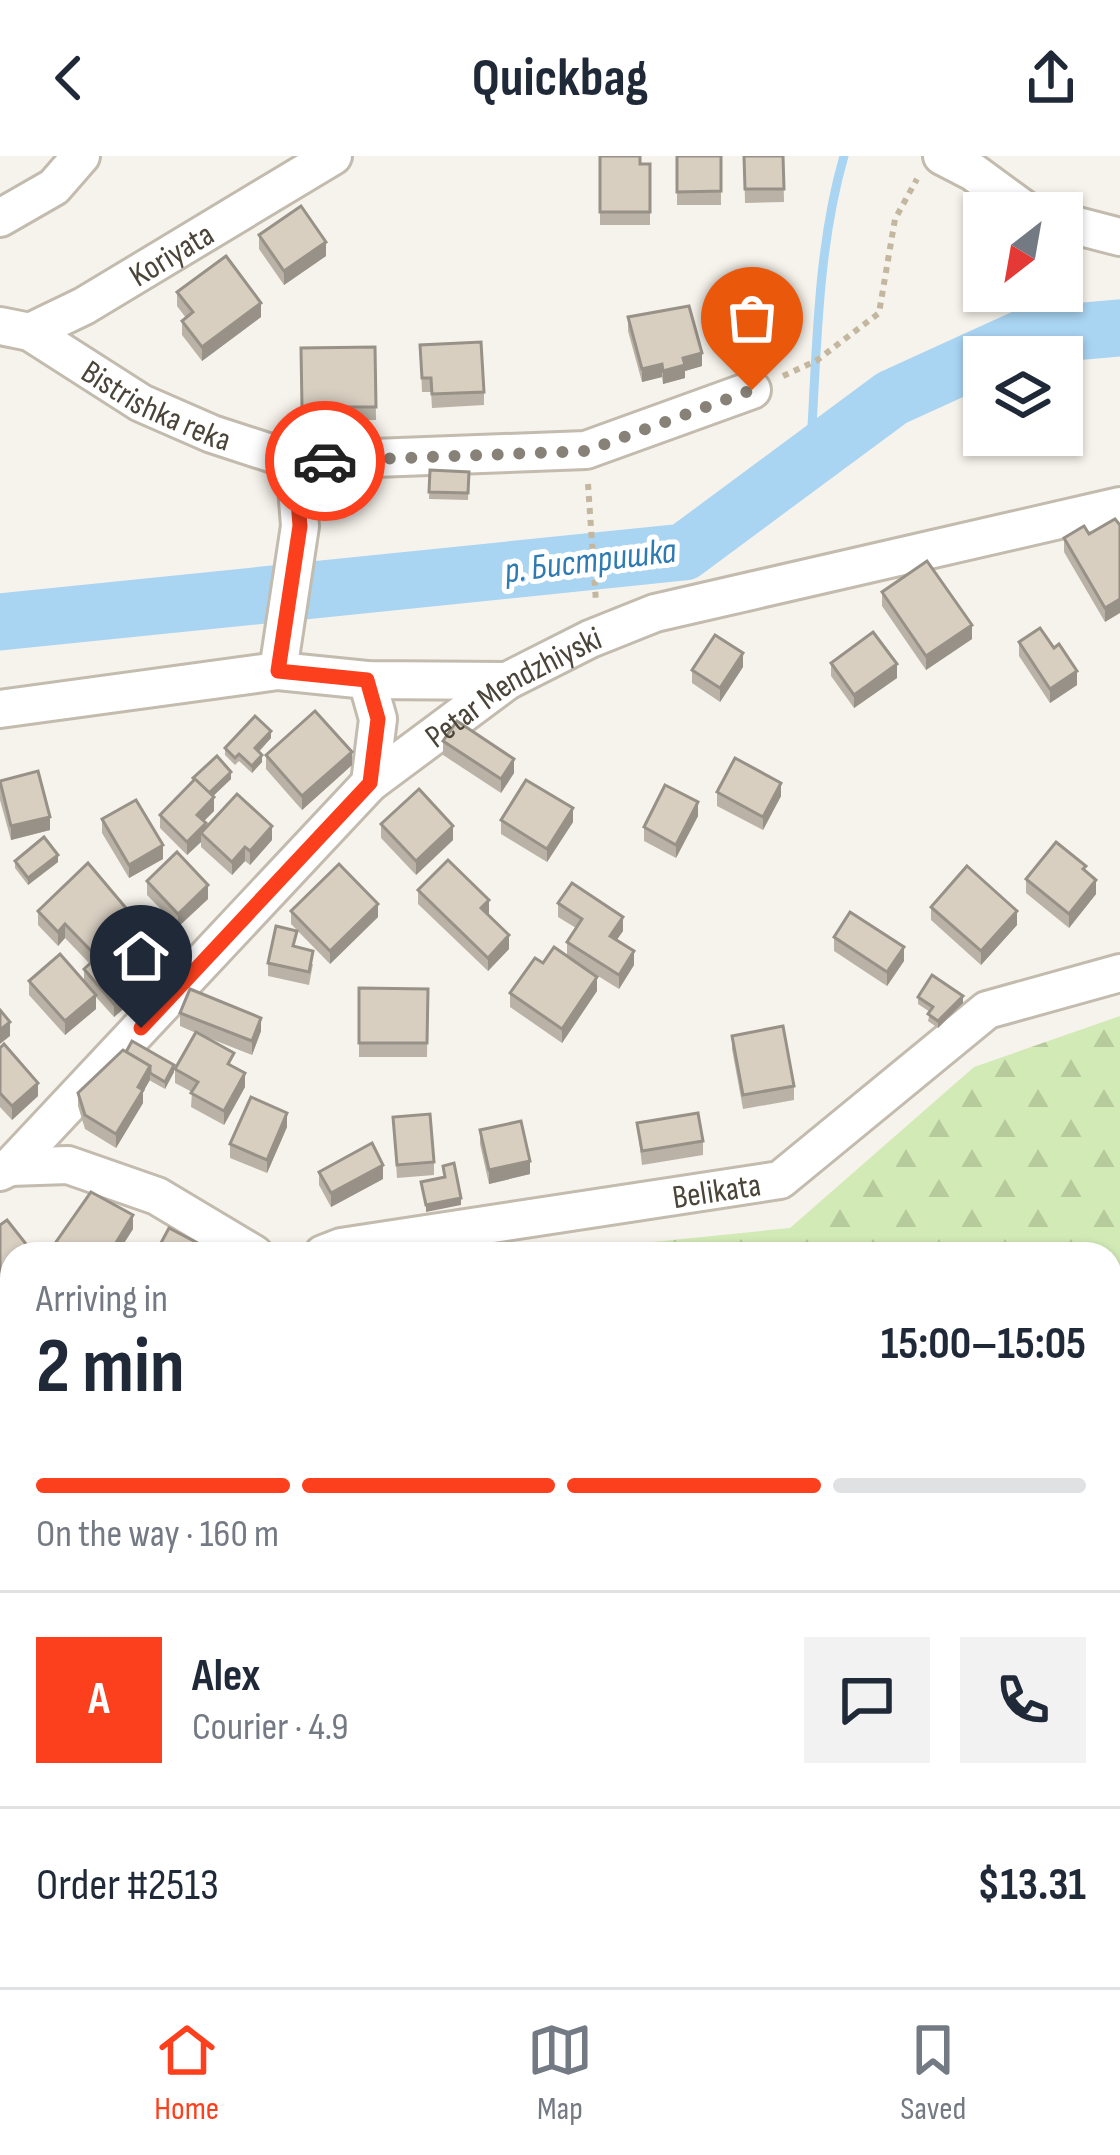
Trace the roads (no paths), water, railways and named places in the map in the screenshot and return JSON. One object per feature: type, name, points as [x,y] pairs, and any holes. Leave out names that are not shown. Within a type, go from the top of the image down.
[{"type":"street","points":[[0,218],[54,188],[82,156]]},
{"type":"street","name":"Koriyata","points":[[15,329],[100,297],[333,156]]},
{"type":"street","points":[[930,166],[973,172],[1000,192]]},
{"type":"street","points":[[1083,227],[1120,237]]},
{"type":"street","name":"Bistrishka reka","points":[[15,329],[141,403],[212,434],[295,461],[586,451],[752,390]]},
{"type":"street","points":[[278,671],[300,526],[295,461]]},
{"type":"street","name":"Petar Mendzhiyski","points":[[5,1170],[370,783],[507,681],[590,639],[656,613],[1120,506]]},
{"type":"street","points":[[0,709],[278,671],[367,680],[507,681]]},
{"type":"street","points":[[367,680],[378,719],[370,783]]},
{"type":"street","name":"Belikata","points":[[374,1242],[781,1180],[988,1010],[1120,973]]},
{"type":"street","points":[[5,1170],[68,1165],[157,1196],[234,1242]]},
{"type":"waterway","points":[[810,459],[823,268],[844,156]]},
{"type":"waterway","name":"р. Бистришка","points":[[0,622],[684,552],[892,398],[1028,336],[1120,328]]}]
